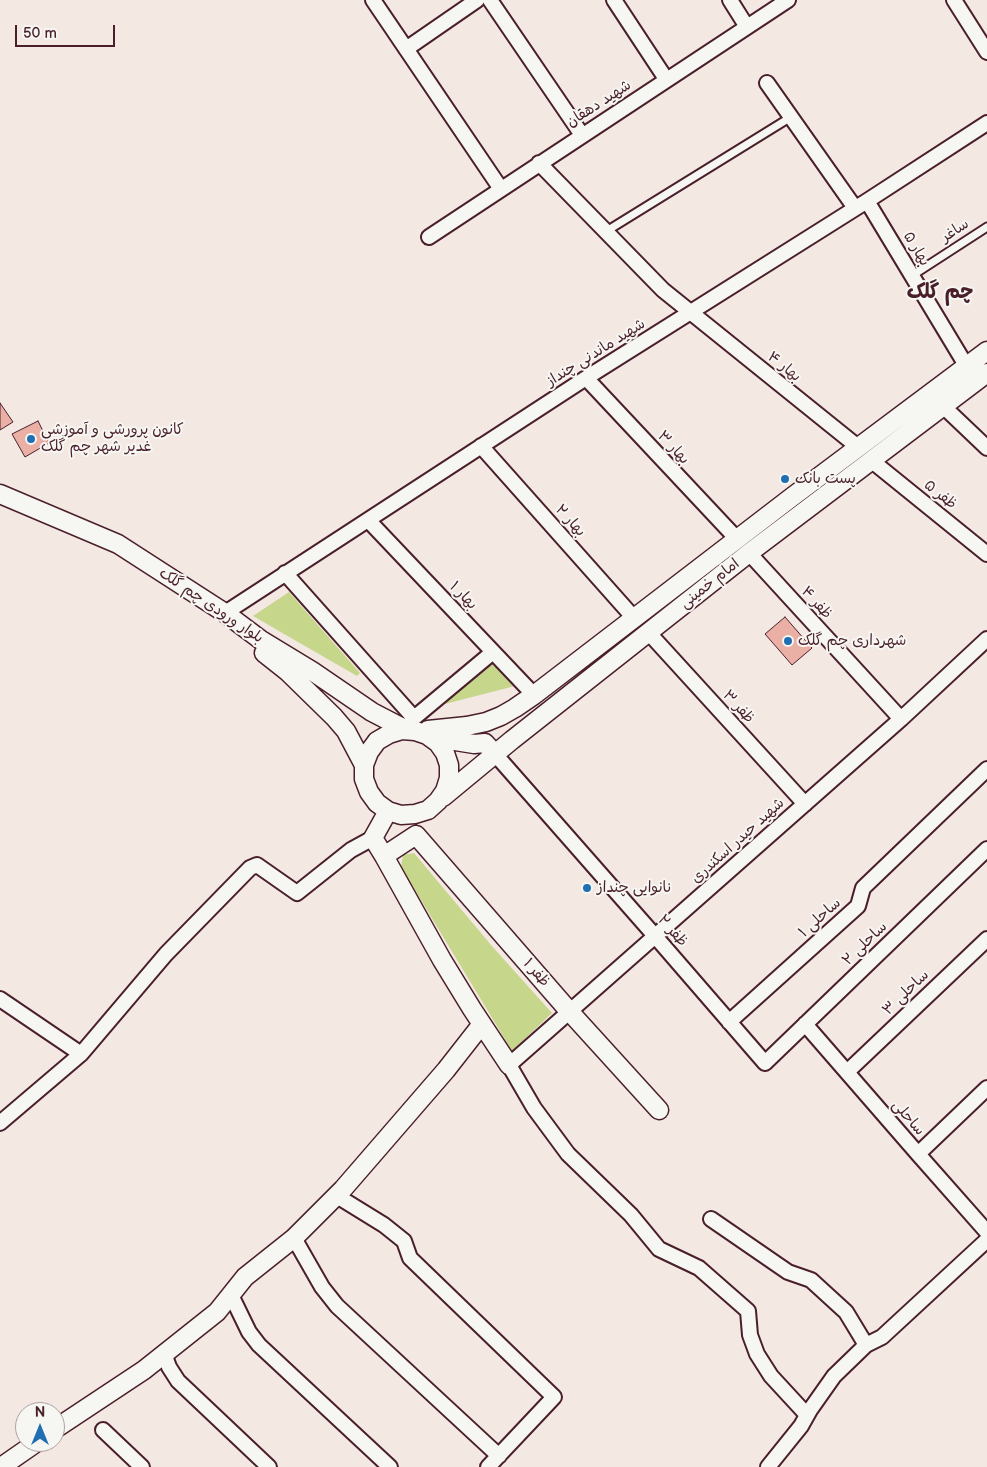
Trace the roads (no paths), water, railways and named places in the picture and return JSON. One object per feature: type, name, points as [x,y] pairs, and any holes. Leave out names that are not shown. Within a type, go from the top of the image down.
[{"type":"street","points":[[373,0],[501,189]]},
{"type":"street","points":[[406,49],[477,0]]},
{"type":"street","points":[[490,0],[582,135]]},
{"type":"street","points":[[614,0],[666,80]]},
{"type":"street","points":[[730,0],[747,27]]},
{"type":"street","name":"شهید دهقان","points":[[429,237],[788,0]]},
{"type":"street","points":[[954,0],[987,52]]},
{"type":"street","points":[[767,83],[855,208]]},
{"type":"street","name":"شهید ماندنی چنداز","points":[[224,613],[586,378],[987,123]]},
{"type":"street","name":"بهار ۴","points":[[539,163],[664,290],[858,447]]},
{"type":"street","name":"بهار ۵","points":[[867,201],[967,367]]},
{"type":"street","name":"امام خمینی","points":[[416,731],[486,722],[501,716],[534,695],[858,447],[987,351]]},
{"type":"street","name":"امام خمینی","points":[[438,801],[749,553],[987,373]]},
{"type":"street","name":"بهار ۳","points":[[586,378],[737,539]]},
{"type":"street","points":[[944,407],[987,448]]},
{"type":"street","name":"بهار ۲","points":[[481,446],[634,618]]},
{"type":"street","name":"ظفر ۵","points":[[872,460],[987,554]]},
{"type":"street","name":"بلوار ورودی چم گلک","points":[[0,494],[118,544],[372,712],[398,726],[416,731]]},
{"type":"street","name":"بلوار ورودی چم گلک","points":[[0,503],[114,550],[218,619],[288,672],[329,712],[346,732],[364,765]]},
{"type":"street","name":"بهار ۱","points":[[368,520],[534,695]]},
{"type":"street","points":[[737,539],[749,553]]},
{"type":"street","name":"ظفر ۴","points":[[749,553],[901,719]]},
{"type":"street","points":[[285,573],[414,718],[493,652]]},
{"type":"street","name":"ظفر ۳","points":[[648,632],[805,804]]},
{"type":"street","name":"شهید حیدر اسکندری","points":[[509,1065],[901,719],[987,639]]},
{"type":"street","points":[[329,712],[341,713],[346,708],[348,704],[343,692]]},
{"type":"street","points":[[416,731],[427,735],[438,743],[445,754],[449,765],[449,778],[445,790],[438,801],[428,810],[415,814],[401,814],[388,811],[377,803],[369,792],[364,779],[364,765],[369,752],[377,742],[388,734],[402,730],[416,731],[449,740],[485,744],[495,754]]},
{"type":"street","name":"ظفر ۲","points":[[495,754],[765,1063]]},
{"type":"street","name":"ساحلی ۱","points":[[729,1022],[858,906],[862,888],[987,769]]},
{"type":"street","points":[[0,1123],[81,1054],[166,954],[250,868],[258,865],[297,893],[351,850],[373,838],[388,811]]},
{"type":"street","points":[[384,856],[416,835],[415,814]]},
{"type":"street","name":"ظفر ۱","points":[[416,835],[569,1011],[659,1110]]},
{"type":"street","points":[[373,838],[442,960],[534,1108],[568,1154],[631,1215],[659,1249],[698,1268],[748,1311],[750,1335],[757,1354],[771,1376],[807,1415]]},
{"type":"street","name":"ساحلی ۲","points":[[765,1063],[987,849]]},
{"type":"street","name":"ساحلی ۳","points":[[847,1072],[987,939]]},
{"type":"street","points":[[0,999],[81,1054]]},
{"type":"street","points":[[65,1422],[144,1370],[217,1312],[245,1277],[294,1238],[337,1196],[440,1077],[482,1024]]},
{"type":"street","name":"ساحلی","points":[[806,1024],[987,1232]]},
{"type":"street","points":[[918,1154],[987,1088]]},
{"type":"street","points":[[337,1196],[384,1225],[404,1241],[410,1258],[554,1397],[488,1467]]},
{"type":"street","points":[[711,1219],[788,1272],[811,1280],[846,1312],[866,1345]]},
{"type":"street","points":[[294,1238],[322,1287],[337,1306],[498,1456]]},
{"type":"street","points":[[768,1467],[801,1426],[834,1376],[866,1345],[882,1338],[987,1240]]},
{"type":"street","points":[[231,1295],[249,1332],[259,1345],[390,1467]]},
{"type":"street","points":[[164,1354],[178,1382],[269,1467]]},
{"type":"street","points":[[103,1430],[142,1467]]},
{"type":"street","points":[[12,1464],[26,1452]]},
{"type":"lane","points":[[606,232],[791,117]]},
{"type":"lane","name":"ساغر","points":[[913,275],[987,227]]},
{"type":"place","name":"کانون پرورشی و آموزشی غدیر شهر چم گلک","points":[[31,439]]},
{"type":"place","name":"پست بانک","points":[[785,479]]},
{"type":"place","name":"شهرداری چم گلک","points":[[788,641]]},
{"type":"place","name":"نانوایی چنداز","points":[[587,888]]},
{"type":"district","name":"چم گلک","points":[[940,293]]}]
